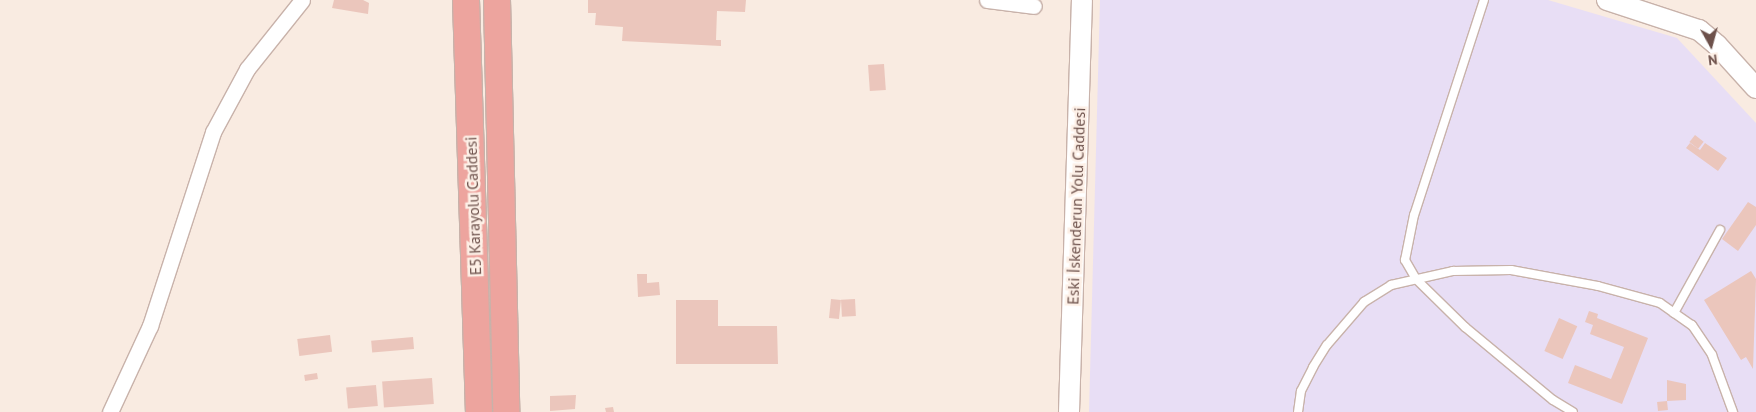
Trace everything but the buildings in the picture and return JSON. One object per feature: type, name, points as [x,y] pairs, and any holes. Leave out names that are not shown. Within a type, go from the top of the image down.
[{"type":"highway","name":"E5 Karayolu Caddesi","points":[[466,0],[479,412]]},
{"type":"highway","name":"E5 Karayolu Caddesi","points":[[498,0],[506,412]]},
{"type":"street","points":[[110,412],[150,326],[214,132],[247,69],[302,0]]},
{"type":"street","points":[[987,0],[1034,6]]},
{"type":"street","name":"Eski İskenderun Yolu Caddesi","points":[[1069,412],[1082,0]]},
{"type":"street","points":[[1607,0],[1699,30],[1717,45],[1756,88]]},
{"type":"lane","points":[[1484,0],[1405,249],[1405,260],[1416,279],[1465,327],[1553,400],[1573,412]]},
{"type":"lane","points":[[1674,312],[1720,230]]},
{"type":"lane","points":[[1298,412],[1301,391],[1313,366],[1327,345],[1364,302],[1392,285],[1453,270],[1511,270],[1598,286],[1660,303],[1692,325],[1712,355],[1734,412]]},
{"type":"shaded area","points":[[1100,0],[1548,0],[1677,38],[1756,123],[1756,412],[1089,412]]}]
